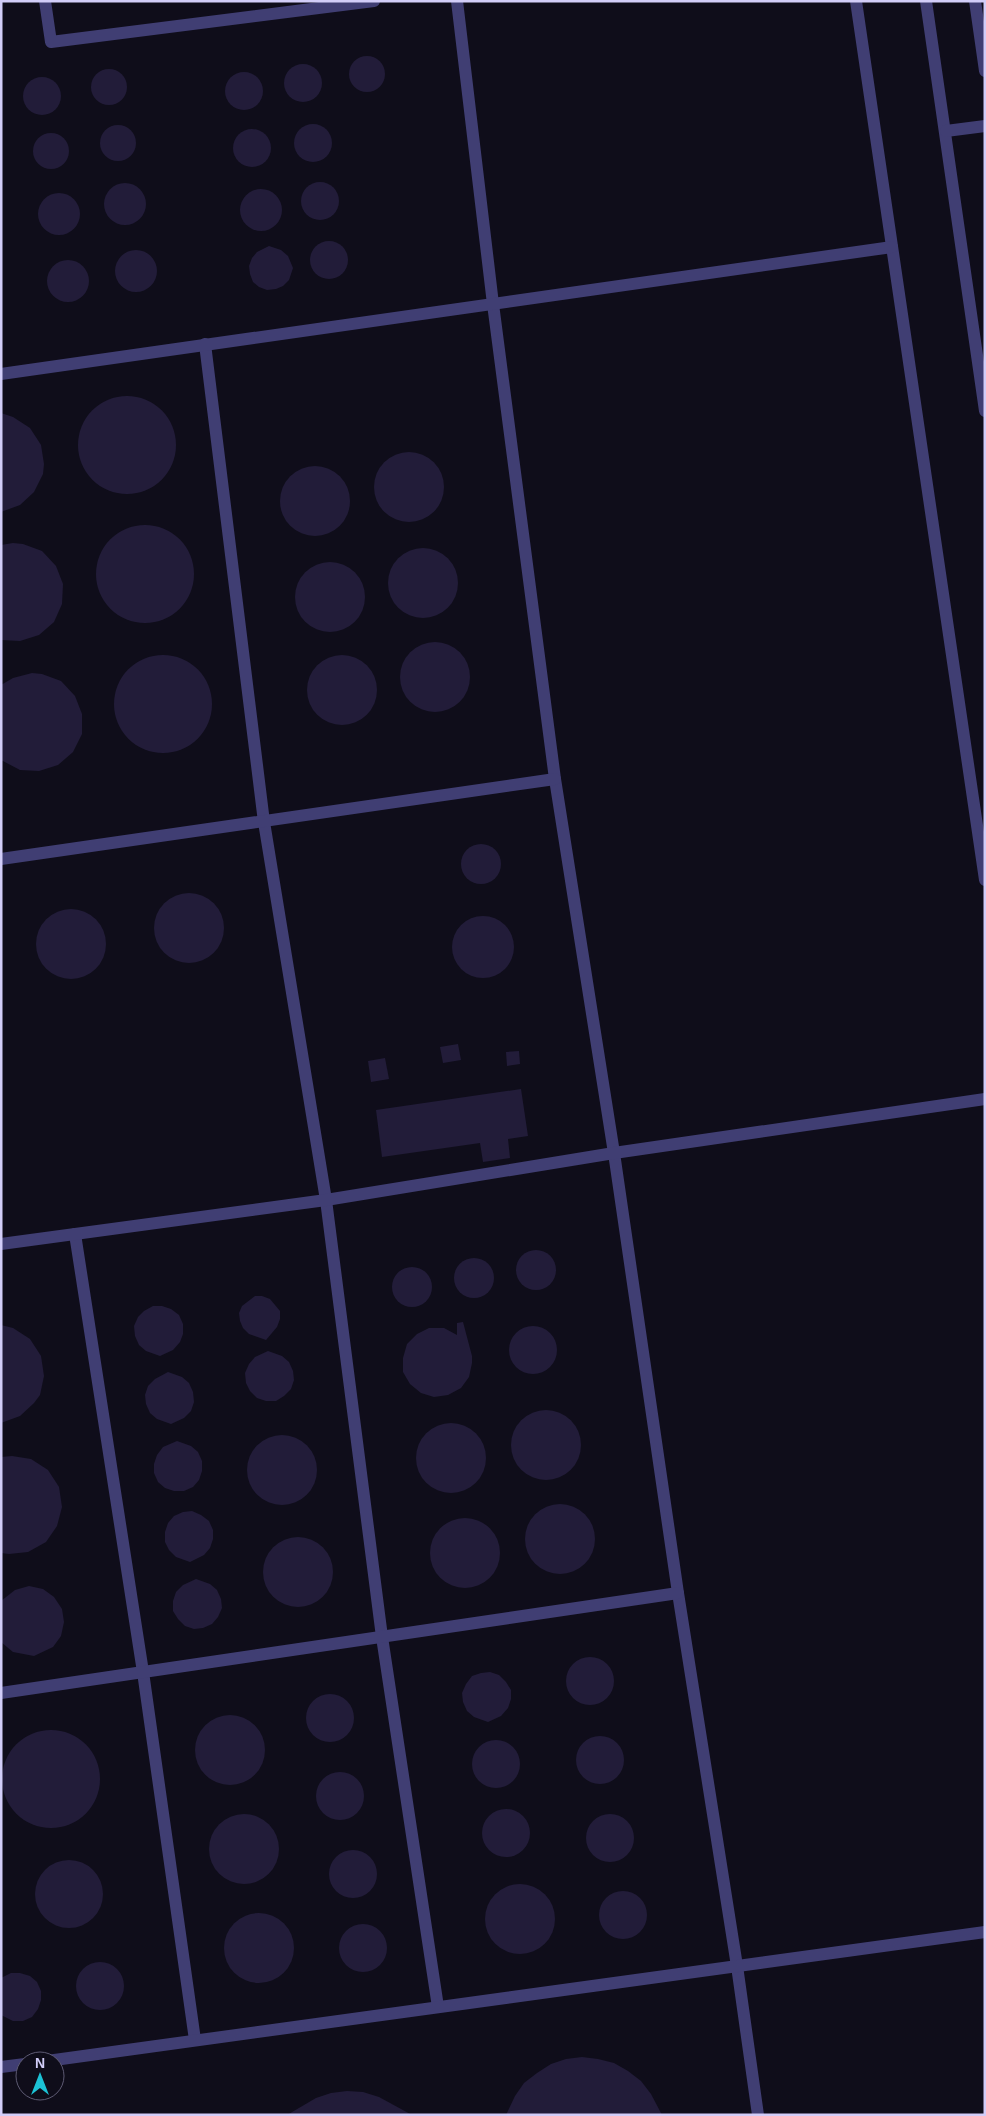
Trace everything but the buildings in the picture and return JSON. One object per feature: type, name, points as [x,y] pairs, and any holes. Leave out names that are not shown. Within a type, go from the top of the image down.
[{"type":"street","points":[[45,1],[51,42],[374,1]]},
{"type":"street","points":[[457,1],[493,304],[555,779],[614,1153],[678,1593],[758,2115]]},
{"type":"street","points":[[856,1],[985,880]]},
{"type":"street","points":[[926,1],[985,411]]},
{"type":"street","points":[[975,1],[985,71]]},
{"type":"street","points":[[946,131],[985,126]]},
{"type":"street","points":[[1,374],[892,247]]},
{"type":"street","points":[[205,344],[264,822],[326,1200],[382,1637],[438,2007]]},
{"type":"street","points":[[1,859],[555,779]]},
{"type":"street","points":[[1,1244],[326,1200],[614,1153],[985,1099]]},
{"type":"street","points":[[75,1234],[143,1672],[195,2040]]},
{"type":"street","points":[[1,1693],[678,1593]]},
{"type":"street","points":[[65,2058],[985,1932]]},
{"type":"street","points":[[1,2067],[15,2065]]}]
